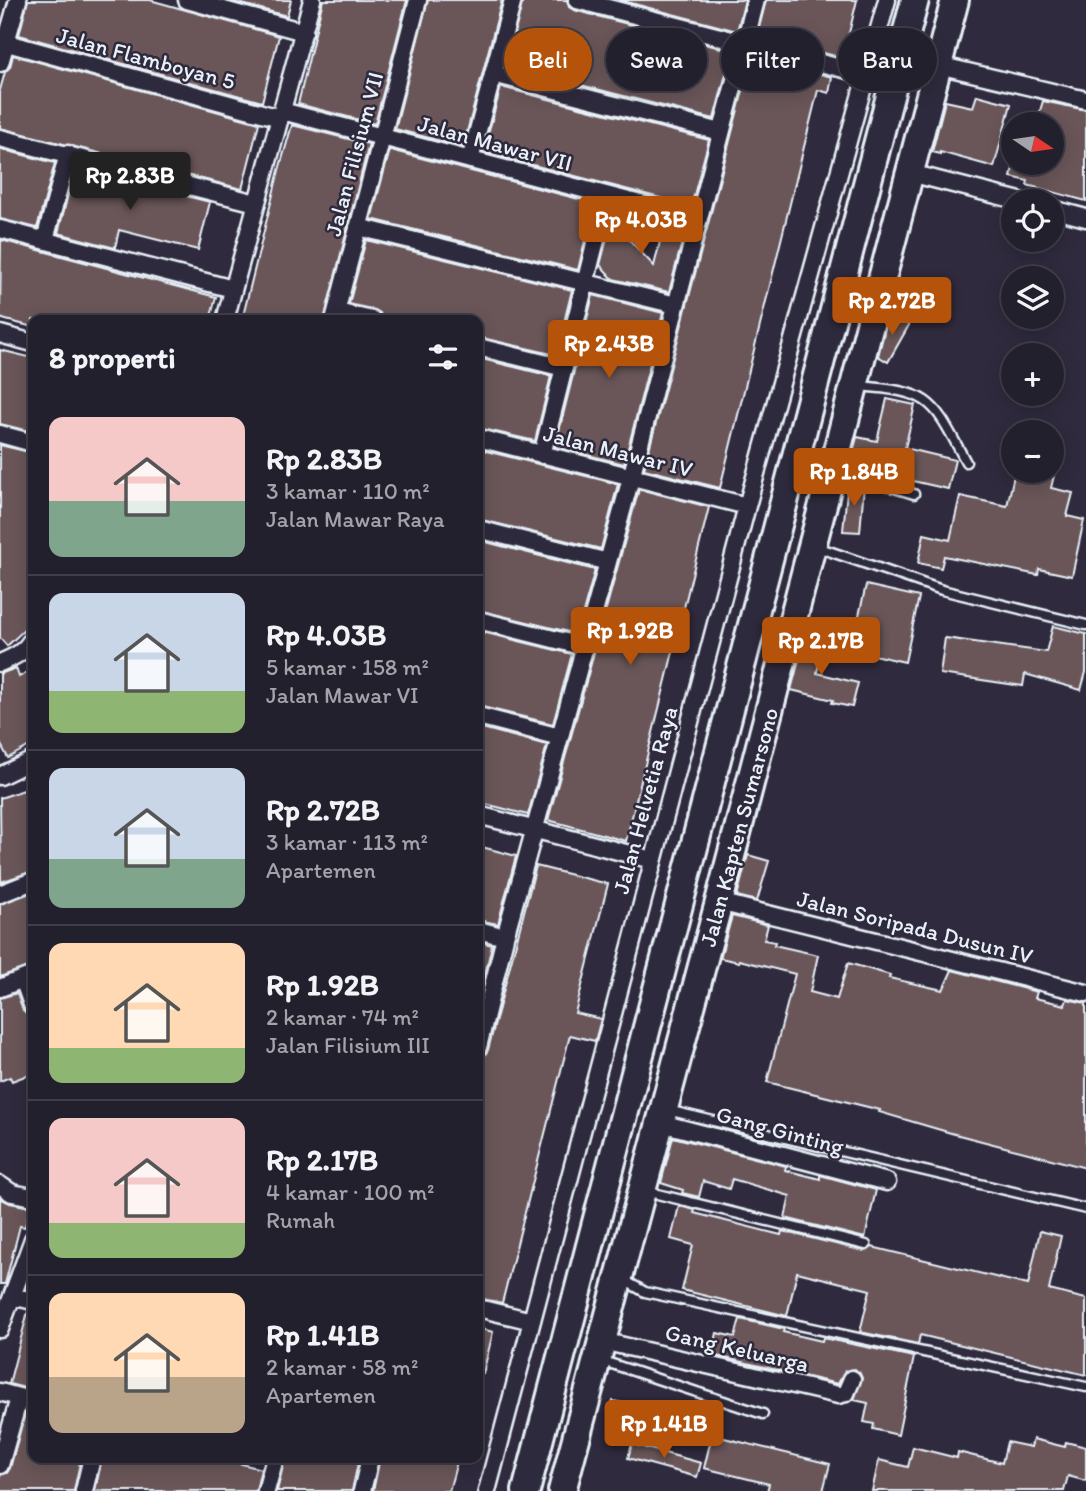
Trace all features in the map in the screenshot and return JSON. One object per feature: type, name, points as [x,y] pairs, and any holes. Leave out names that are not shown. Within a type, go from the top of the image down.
[{"type":"highway","name":"Jalan Kapten Sumarsono","points":[[526,1491],[915,0]]},
{"type":"highway","name":"Jalan Kapten Sumarsono","points":[[562,1491],[663,1116],[727,904],[768,715],[955,0]]},
{"type":"highway","points":[[730,706],[768,715]]},
{"type":"street","points":[[0,63],[3,42],[18,0]]},
{"type":"street","points":[[187,0],[304,32]]},
{"type":"street","points":[[226,315],[312,0]]},
{"type":"street","name":"Jalan Filisium VII","points":[[336,315],[418,0]]},
{"type":"street","points":[[470,160],[513,0]]},
{"type":"street","points":[[577,0],[721,36]]},
{"type":"street","points":[[748,28],[756,0]]},
{"type":"street","name":"Jalan Helvetia Raya","points":[[880,28],[887,0]]},
{"type":"street","name":"Jalan Flamboyan 5","points":[[3,42],[281,115]]},
{"type":"street","points":[[938,65],[1086,100]]},
{"type":"street","points":[[493,74],[721,132]]},
{"type":"street","points":[[483,1016],[631,478],[731,91]]},
{"type":"street","name":"Jalan Helvetia Raya","points":[[487,1491],[747,506],[863,91]]},
{"type":"street","name":"Jalan Mawar VII","points":[[281,115],[382,137],[698,219]]},
{"type":"street","points":[[0,138],[256,203]]},
{"type":"street","points":[[45,240],[68,154]]},
{"type":"street","points":[[910,173],[1001,196]]},
{"type":"street","points":[[542,455],[607,196]]},
{"type":"street","points":[[1064,212],[1086,218]]},
{"type":"street","points":[[358,227],[676,305]]},
{"type":"street","points":[[0,229],[233,289]]},
{"type":"street","points":[[0,334],[28,341]]},
{"type":"street","points":[[483,347],[564,368]]},
{"type":"street","points":[[0,434],[28,442]]},
{"type":"street","name":"Jalan Mawar IV","points":[[483,439],[747,506]]},
{"type":"street","points":[[483,530],[608,562]]},
{"type":"street","points":[[483,621],[585,646]]},
{"type":"street","points":[[0,663],[28,647]]},
{"type":"street","points":[[483,717],[560,737]]},
{"type":"street","points":[[1,775],[28,762]]},
{"type":"street","points":[[483,816],[653,860]]},
{"type":"street","points":[[0,894],[28,883]]},
{"type":"street","name":"Jalan Soripada Dusun IV","points":[[727,904],[1086,993]]},
{"type":"street","points":[[483,931],[505,937]]},
{"type":"street","points":[[0,988],[28,977]]},
{"type":"street","name":"Gang Ginting","points":[[663,1116],[887,1182]]},
{"type":"street","points":[[0,1185],[12,1193],[28,1197]]},
{"type":"street","points":[[0,1329],[7,1300],[28,1252]]},
{"type":"street","points":[[7,1300],[28,1301]]},
{"type":"street","points":[[483,1309],[531,1321]]},
{"type":"street","name":"Gang Keluarga","points":[[600,1350],[838,1395],[846,1393],[852,1379]]},
{"type":"street","points":[[0,1392],[26,1400],[0,1465]]},
{"type":"street","points":[[84,1491],[91,1463]]},
{"type":"street","points":[[266,1491],[269,1463]]},
{"type":"street","points":[[362,1491],[369,1463]]},
{"type":"lane","points":[[855,386],[898,389],[924,398],[941,414],[966,462]]},
{"type":"lane","points":[[833,470],[914,494]]},
{"type":"lane","points":[[813,546],[942,590],[1086,625]]},
{"type":"lane","points":[[663,1116],[1086,1209]]},
{"type":"lane","points":[[642,1191],[866,1245]]},
{"type":"lane","points":[[619,1277],[645,1292],[1086,1387]]},
{"type":"lane","points":[[600,1350],[763,1414]]},
{"type":"building","points":[[28,0],[150,0],[279,36],[262,102],[19,35]]},
{"type":"building","points":[[227,0],[291,0],[287,16]]},
{"type":"building","points":[[323,0],[407,0],[375,124],[298,104]]},
{"type":"building","points":[[428,0],[502,0],[463,147],[395,129]]},
{"type":"building","points":[[523,0],[567,0],[569,7],[574,10],[643,28],[606,28],[606,91],[707,91],[707,45],[721,48],[721,91],[714,119],[592,88],[592,28],[516,28]]},
{"type":"building","points":[[619,0],[745,0],[738,28],[726,28]]},
{"type":"building","points":[[766,0],[857,0],[850,28],[838,28],[838,57],[824,53],[824,28],[759,28]]},
{"type":"building","points":[[13,55],[259,123],[242,189],[0,128],[0,90]]},
{"type":"building","points":[[824,75],[832,77],[829,93],[822,91],[824,91]]},
{"type":"building","points":[[501,87],[504,91],[517,91],[709,140],[691,206],[483,152]]},
{"type":"building","points":[[743,91],[818,91],[720,488],[644,469]]},
{"type":"building","points":[[977,95],[1011,104],[1009,112],[1001,112],[1001,141],[994,167],[932,152],[945,101],[973,107]]},
{"type":"building","points":[[1043,101],[1086,110],[1086,201],[1064,195],[1064,189],[1042,189],[1027,185],[1028,181],[1011,177],[1064,175],[1064,112],[1040,112]]},
{"type":"building","points":[[292,125],[369,144],[325,315],[243,315]]},
{"type":"building","points":[[0,149],[55,163],[37,228],[0,219]]},
{"type":"building","points":[[390,150],[594,203],[578,270],[371,219]]},
{"type":"building","points":[[75,168],[210,202],[198,250],[119,230],[115,248],[58,233]]},
{"type":"building","points":[[615,208],[629,212],[623,233],[654,266],[665,221],[686,227],[669,292],[613,279],[600,265]]},
{"type":"building","points":[[1,240],[216,297],[211,315],[28,315],[28,326],[0,318]]},
{"type":"building","points":[[366,240],[572,290],[556,355],[483,338],[483,315],[381,315],[375,310],[349,304]]},
{"type":"building","points":[[593,295],[663,313],[624,464],[555,447]]},
{"type":"building","points":[[889,313],[909,325],[888,362],[878,356]]},
{"type":"building","points":[[0,350],[28,357],[28,431],[0,424]]},
{"type":"building","points":[[483,359],[551,376],[535,441],[483,429]]},
{"type":"building","points":[[887,399],[915,405],[905,448],[955,460],[948,489],[895,477],[896,469],[866,463],[865,472],[849,467],[857,437],[877,441]]},
{"type":"building","points":[[0,445],[28,452],[28,621],[24,630],[7,646],[0,638]]},
{"type":"building","points":[[483,450],[618,484],[601,549],[483,520]]},
{"type":"building","points":[[848,481],[864,486],[860,532],[843,531]]},
{"type":"building","points":[[1012,483],[1052,483],[1051,488],[1073,493],[1067,516],[1084,520],[1072,576],[1039,569],[1038,575],[944,556],[941,568],[918,563],[924,534],[950,540],[960,496],[1007,506]]},
{"type":"building","points":[[639,489],[709,507],[626,841],[548,820]]},
{"type":"building","points":[[483,541],[595,570],[577,634],[483,611]]},
{"type":"building","points":[[866,585],[919,597],[905,662],[851,650]]},
{"type":"building","points":[[1053,626],[1086,634],[1086,672],[1081,690],[1025,674],[1023,686],[940,674],[945,638],[1046,652]]},
{"type":"building","points":[[483,632],[572,654],[553,724],[483,707]]},
{"type":"building","points":[[805,637],[823,641],[817,673],[858,683],[852,707],[791,690]]},
{"type":"building","points":[[16,668],[19,677],[28,671],[28,747],[8,758],[0,743],[0,674]]},
{"type":"building","points":[[483,728],[547,745],[528,815],[483,803]]},
{"type":"building","points":[[28,789],[28,873],[1,882],[0,798]]},
{"type":"building","points":[[483,847],[516,856],[498,924],[483,921]]},
{"type":"building","points":[[748,855],[769,861],[757,901],[737,896]]},
{"type":"building","points":[[536,866],[608,884],[575,1013],[601,1019],[595,1041],[570,1035],[502,1303],[483,1299],[483,1056],[488,1050]]},
{"type":"building","points":[[28,894],[28,967],[0,977],[0,904]]},
{"type":"building","points":[[732,916],[768,925],[764,940],[775,942],[774,945],[818,955],[810,992],[837,999],[848,963],[890,975],[889,978],[943,990],[952,970],[1037,992],[1035,998],[1065,1005],[1067,999],[1086,1003],[1086,1168],[951,1133],[879,1112],[880,1110],[767,1082],[795,974],[720,958]]},
{"type":"building","points":[[483,942],[492,945],[483,983]]},
{"type":"building","points":[[17,993],[23,1011],[28,1015],[28,1075],[12,1081],[10,1077],[0,1081],[0,998]]},
{"type":"building","points":[[673,1137],[786,1166],[785,1170],[820,1179],[820,1175],[876,1190],[865,1238],[785,1218],[790,1196],[732,1179],[729,1189],[703,1181],[699,1197],[682,1193],[683,1190],[661,1183]]},
{"type":"building","points":[[0,1198],[28,1207],[28,1215],[25,1227],[20,1226],[5,1284],[0,1284]]},
{"type":"building","points":[[679,1206],[695,1210],[694,1213],[781,1235],[782,1231],[864,1251],[872,1247],[1028,1285],[1040,1231],[1061,1236],[1049,1290],[1086,1299],[1086,1375],[920,1335],[918,1344],[860,1332],[870,1290],[797,1272],[787,1316],[682,1290],[693,1245],[671,1239]]},
{"type":"building","points":[[28,1311],[28,1389],[9,1384]]},
{"type":"building","points":[[740,1319],[822,1341],[823,1338],[914,1357],[898,1435],[873,1429],[874,1424],[864,1422],[868,1403],[854,1400],[862,1378],[855,1369],[845,1371],[838,1384],[712,1355],[717,1333],[735,1337]]},
{"type":"building","points":[[483,1329],[493,1332],[483,1374]]},
{"type":"building","points":[[613,1401],[643,1407],[640,1423],[610,1416]]},
{"type":"building","points":[[26,1410],[28,1463],[80,1463],[74,1491],[0,1491],[0,1475],[7,1473]]},
{"type":"building","points":[[712,1435],[830,1464],[823,1491],[767,1491],[769,1484],[704,1468]]},
{"type":"building","points":[[1033,1439],[1065,1447],[1066,1442],[1086,1447],[1086,1481],[1068,1476],[1064,1491],[872,1491],[879,1460],[908,1467],[913,1447],[957,1458],[958,1452],[1002,1463],[1007,1442],[1031,1447]]},
{"type":"building","points":[[632,1444],[701,1463],[697,1477],[628,1458]]},
{"type":"building","points":[[101,1463],[238,1463],[261,1469],[256,1491],[95,1491]]},
{"type":"building","points":[[284,1463],[358,1463],[352,1491],[277,1491]]},
{"type":"building","points":[[379,1463],[457,1463],[449,1491],[373,1491]]}]
